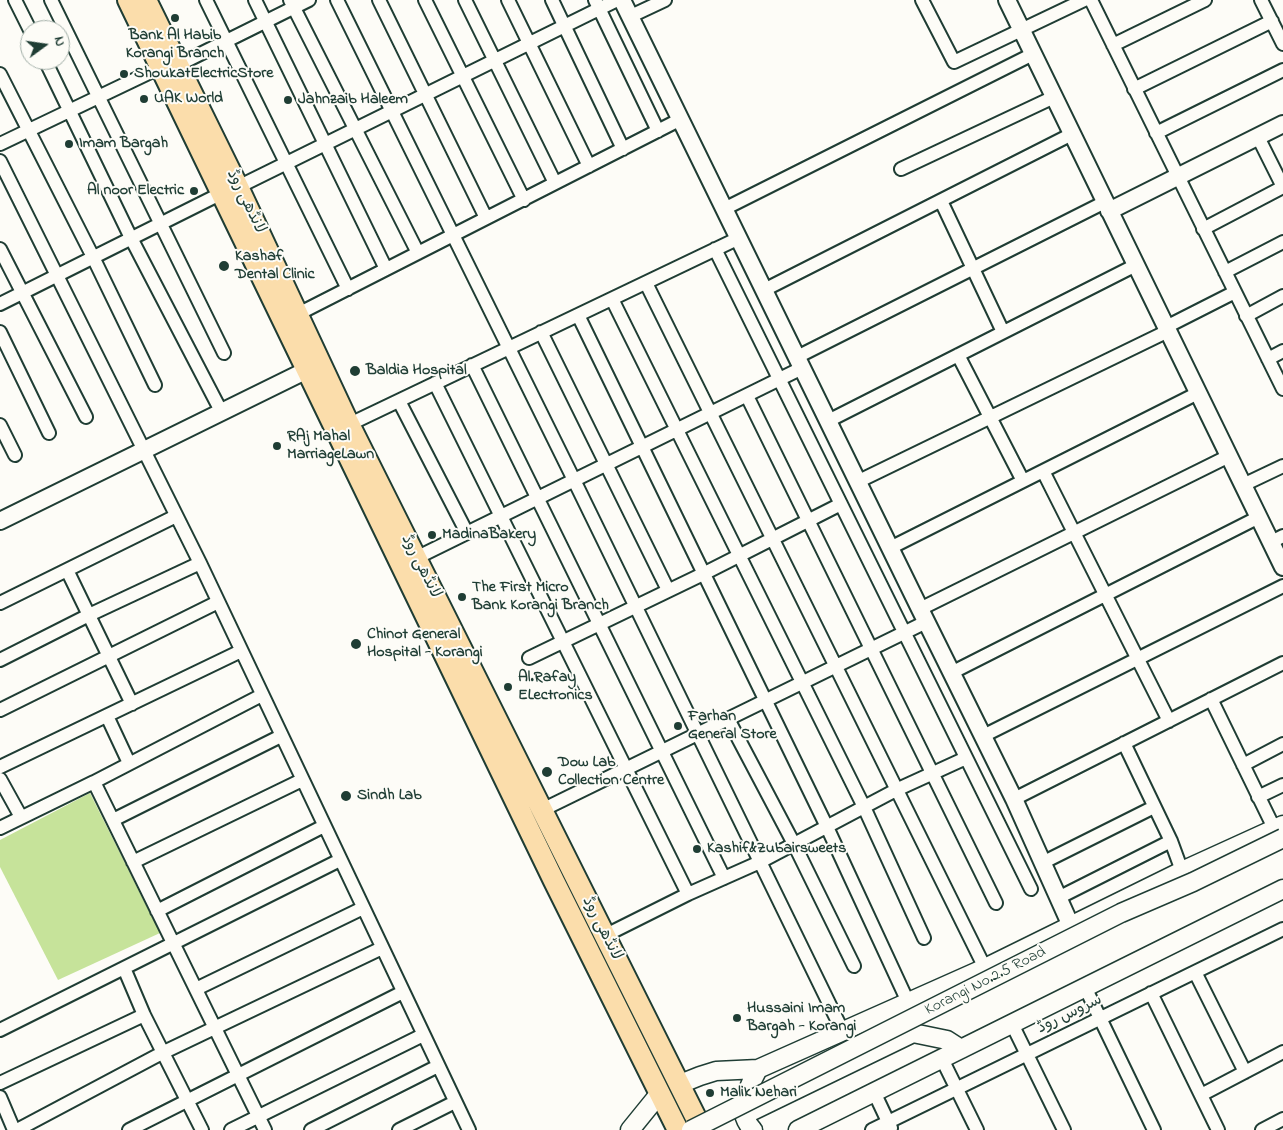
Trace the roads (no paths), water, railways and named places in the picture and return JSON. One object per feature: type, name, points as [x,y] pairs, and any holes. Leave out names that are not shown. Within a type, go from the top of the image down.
[{"type":"main road","name":"لانڈھی روڈ","points":[[128,0],[170,66]]},
{"type":"main road","name":"لانڈھی روڈ","points":[[146,0],[170,66],[230,190],[307,370],[550,872],[678,1130]]},
{"type":"main road","name":"لانڈھی روڈ","points":[[230,190],[298,314],[416,558],[702,1130]]},
{"type":"main road","points":[[680,1084],[716,1071],[758,1069],[985,968],[1182,871],[1280,830]]},
{"type":"main road","name":"Korangi No.2.5 Road","points":[[691,1130],[1122,913],[1193,882],[1280,830]]},
{"type":"main road","points":[[800,1130],[1283,889]]},
{"type":"main road","points":[[758,1069],[745,1097],[743,1108],[748,1122],[913,1033],[947,1040],[961,1049]]},
{"type":"main road","points":[[630,1130],[660,1093]]},
{"type":"street","points":[[16,0],[25,20]]},
{"type":"street","points":[[51,0],[224,353]]},
{"type":"street","points":[[206,0],[348,289]]},
{"type":"street","points":[[255,0],[386,269]]},
{"type":"street","points":[[0,144],[98,97],[266,22],[292,4],[309,0]]},
{"type":"street","points":[[337,0],[843,1032]]},
{"type":"street","points":[[379,0],[486,218]]},
{"type":"street","points":[[425,0],[524,200]]},
{"type":"street","points":[[465,0],[555,183]]},
{"type":"street","points":[[508,0],[589,166]]},
{"type":"street","points":[[552,0],[623,149]]},
{"type":"street","points":[[0,304],[161,223],[565,26],[597,4],[617,0]]},
{"type":"street","points":[[622,0],[1014,799],[1071,926]]},
{"type":"street","points":[[631,16],[665,0]]},
{"type":"street","points":[[922,0],[954,62],[1084,0]]},
{"type":"street","points":[[1007,0],[1259,517],[1277,539],[1283,567]]},
{"type":"street","points":[[1091,0],[1283,390]]},
{"type":"street","points":[[1113,45],[1205,0]]},
{"type":"street","points":[[1261,0],[1283,44]]},
{"type":"street","points":[[292,4],[418,254]]},
{"type":"street","points":[[597,4],[658,131]]},
{"type":"street","points":[[1134,89],[1272,21]]},
{"type":"street","points":[[724,208],[1033,54]]},
{"type":"street","points":[[50,70],[131,238],[221,411]]},
{"type":"street","points":[[1156,133],[1283,70]]},
{"type":"street","points":[[0,74],[93,257],[155,386]]},
{"type":"street","points":[[901,169],[1054,97]]},
{"type":"street","points":[[298,314],[681,119]]},
{"type":"street","points":[[416,558],[779,380],[799,363],[973,268],[1107,206],[1178,177],[1283,124]]},
{"type":"street","points":[[764,290],[1072,134]]},
{"type":"street","points":[[1203,229],[1283,187],[1258,137]]},
{"type":"street","points":[[0,161],[142,450],[200,563],[469,1130]]},
{"type":"street","points":[[940,200],[1003,332]]},
{"type":"street","points":[[350,424],[738,238]]},
{"type":"street","points":[[1225,272],[1283,242]]},
{"type":"street","points":[[0,249],[86,417]]},
{"type":"street","points":[[715,249],[1031,888]]},
{"type":"street","points":[[828,421],[1136,264]]},
{"type":"street","points":[[646,283],[985,968]]},
{"type":"street","points":[[857,482],[990,418],[1167,329],[1235,292]]},
{"type":"street","points":[[1246,316],[1283,296]]},
{"type":"street","points":[[612,299],[864,807],[924,938]]},
{"type":"street","points":[[578,315],[827,827],[908,1002]]},
{"type":"street","points":[[0,332],[49,433]]},
{"type":"street","points":[[541,332],[668,590]]},
{"type":"street","points":[[1268,359],[1283,351]]},
{"type":"street","points":[[958,355],[1023,481]]},
{"type":"street","points":[[472,365],[724,878]]},
{"type":"street","points":[[2,516],[307,370]]},
{"type":"street","points":[[435,383],[688,894]]},
{"type":"street","points":[[890,548],[1198,393]]},
{"type":"street","points":[[746,396],[996,903]]},
{"type":"street","points":[[399,401],[467,533]]},
{"type":"street","points":[[0,425],[15,455]]},
{"type":"street","points":[[542,810],[905,633],[923,616],[1074,533],[1229,456]]},
{"type":"street","points":[[1243,485],[1283,466]]},
{"type":"street","points":[[1043,471],[1169,721]]},
{"type":"street","points":[[529,658],[703,574],[841,504]]},
{"type":"street","points":[[0,603],[176,516]]},
{"type":"street","points":[[951,673],[1259,517]]},
{"type":"street","points":[[0,660],[89,615],[200,563]]},
{"type":"street","points":[[67,570],[132,704]]},
{"type":"street","points":[[983,736],[1283,586]]},
{"type":"street","points":[[0,710],[218,602]]},
{"type":"street","points":[[0,767],[241,651]]},
{"type":"street","points":[[1014,799],[1283,663]]},
{"type":"street","points":[[0,828],[94,782],[262,695]]},
{"type":"street","points":[[1211,699],[1258,797],[1280,830]]},
{"type":"street","points":[[107,716],[129,763]]},
{"type":"street","points":[[728,719],[794,844],[854,966]]},
{"type":"street","points":[[113,820],[282,736]]},
{"type":"street","points":[[1124,744],[1171,841],[1182,871]]},
{"type":"street","points":[[1243,764],[1283,744]]},
{"type":"street","points":[[604,936],[688,894],[760,862],[896,790],[966,758]]},
{"type":"street","points":[[0,780],[21,817]]},
{"type":"street","points":[[133,862],[302,780]]},
{"type":"street","points":[[94,782],[265,1130]]},
{"type":"street","points":[[1258,797],[1283,785]]},
{"type":"street","points":[[1042,863],[1154,807]]},
{"type":"street","points":[[157,910],[324,826]]},
{"type":"street","points":[[1058,898],[1171,841]]},
{"type":"street","points":[[0,1030],[340,860]]},
{"type":"street","points":[[196,989],[363,908]]},
{"type":"street","name":"سروس روڈ","points":[[872,1130],[890,1126],[957,1089],[1283,929]]},
{"type":"street","points":[[0,1096],[16,1130],[162,1054],[382,948]]},
{"type":"street","points":[[124,968],[162,1054],[202,1130]]},
{"type":"street","points":[[1195,972],[1245,1072]]},
{"type":"street","points":[[1085,988],[1154,1130]]},
{"type":"street","points":[[129,1130],[403,992]]},
{"type":"street","points":[[1151,994],[1218,1130]]},
{"type":"street","points":[[0,1083],[144,1015]]},
{"type":"street","points":[[1012,1024],[1064,1130]]},
{"type":"street","points":[[231,1130],[423,1035]]},
{"type":"street","points":[[1201,1095],[1283,1052]]},
{"type":"street","points":[[942,1058],[977,1130]]},
{"type":"street","points":[[311,1130],[438,1066]]},
{"type":"street","points":[[874,1092],[890,1126]]},
{"type":"street","points":[[399,1130],[455,1102]]},
{"type":"street","points":[[1262,1130],[1283,1119]]},
{"type":"place","name":"Bank Al Habib Korangi Branch","points":[[175,18]]},
{"type":"place","name":"ShoukatElectricStore","points":[[124,74]]},
{"type":"place","name":"UAK World","points":[[144,99]]},
{"type":"place","name":"Jahnzaib Haleem","points":[[288,100]]},
{"type":"place","name":"Imam Bargah","points":[[69,144]]},
{"type":"place","name":"Al noor Electric","points":[[194,191]]},
{"type":"place","name":"Kashaf Dental Clinic","points":[[224,266]]},
{"type":"place","name":"Baldia Hospital","points":[[355,371]]},
{"type":"place","name":"RAj Mahal MarriageLawn","points":[[277,446]]},
{"type":"place","name":"MadinaBakery","points":[[432,535]]},
{"type":"place","name":"The First Micro Bank Korangi Branch","points":[[462,597]]},
{"type":"place","name":"Chinot General Hospital - Korangi","points":[[356,644]]},
{"type":"place","name":"Al.Rafay ELectronics","points":[[508,687]]},
{"type":"place","name":"Farhan General Store","points":[[678,726]]},
{"type":"place","name":"Dow Lab Collection Centre","points":[[547,772]]},
{"type":"place","name":"Sindh Lab","points":[[346,796]]},
{"type":"place","name":"Kashif&Zubairsweets","points":[[697,849]]},
{"type":"place","name":"Hussaini Imam Bargah - Korangi","points":[[737,1018]]},
{"type":"place","name":"Malik Nehari","points":[[710,1093]]}]
